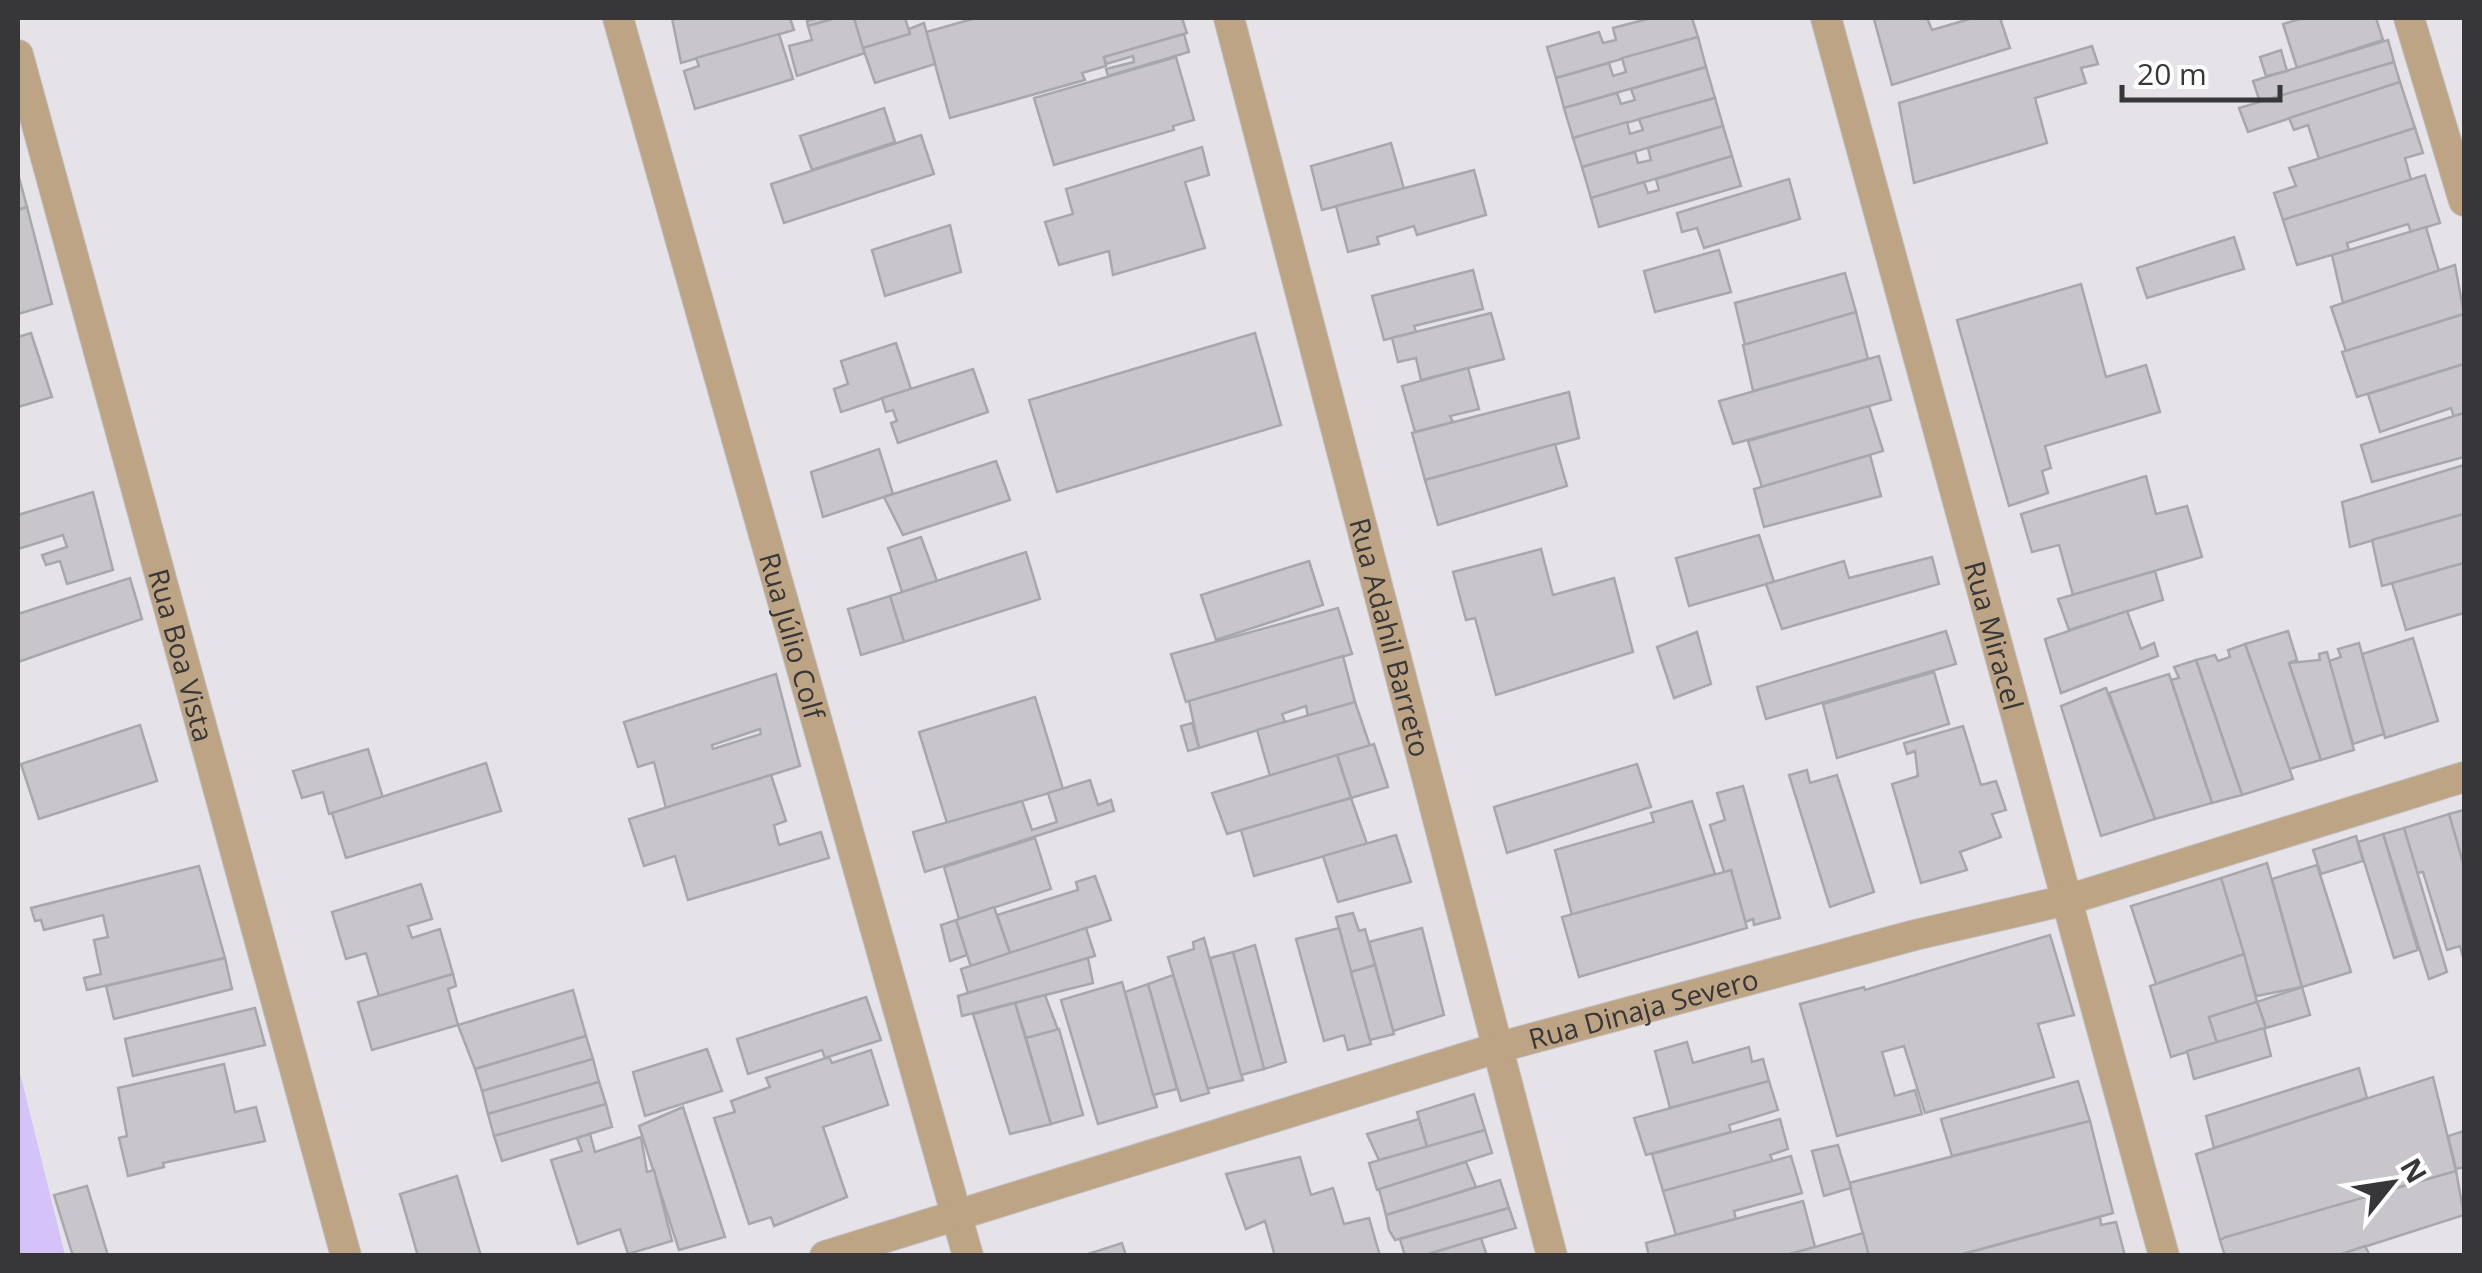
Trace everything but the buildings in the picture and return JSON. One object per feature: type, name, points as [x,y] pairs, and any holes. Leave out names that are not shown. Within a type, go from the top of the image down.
[{"type":"street","name":"Rua Júlio Colf","points":[[618,18],[968,1256]]},
{"type":"street","name":"Rua Adahil Barreto","points":[[1229,18],[1552,1256]]},
{"type":"street","name":"Rua Miracel","points":[[1826,18],[2164,1256]]},
{"type":"street","points":[[2410,18],[2464,200]]},
{"type":"street","name":"Rua Boa Vista","points":[[18,55],[346,1256]]},
{"type":"street","name":"Rua Dinaja Severo","points":[[825,1256],[1500,1047],[2067,900],[2464,777]]},
{"type":"shaded area","points":[[18,1065],[65,1255],[18,1255]]}]
